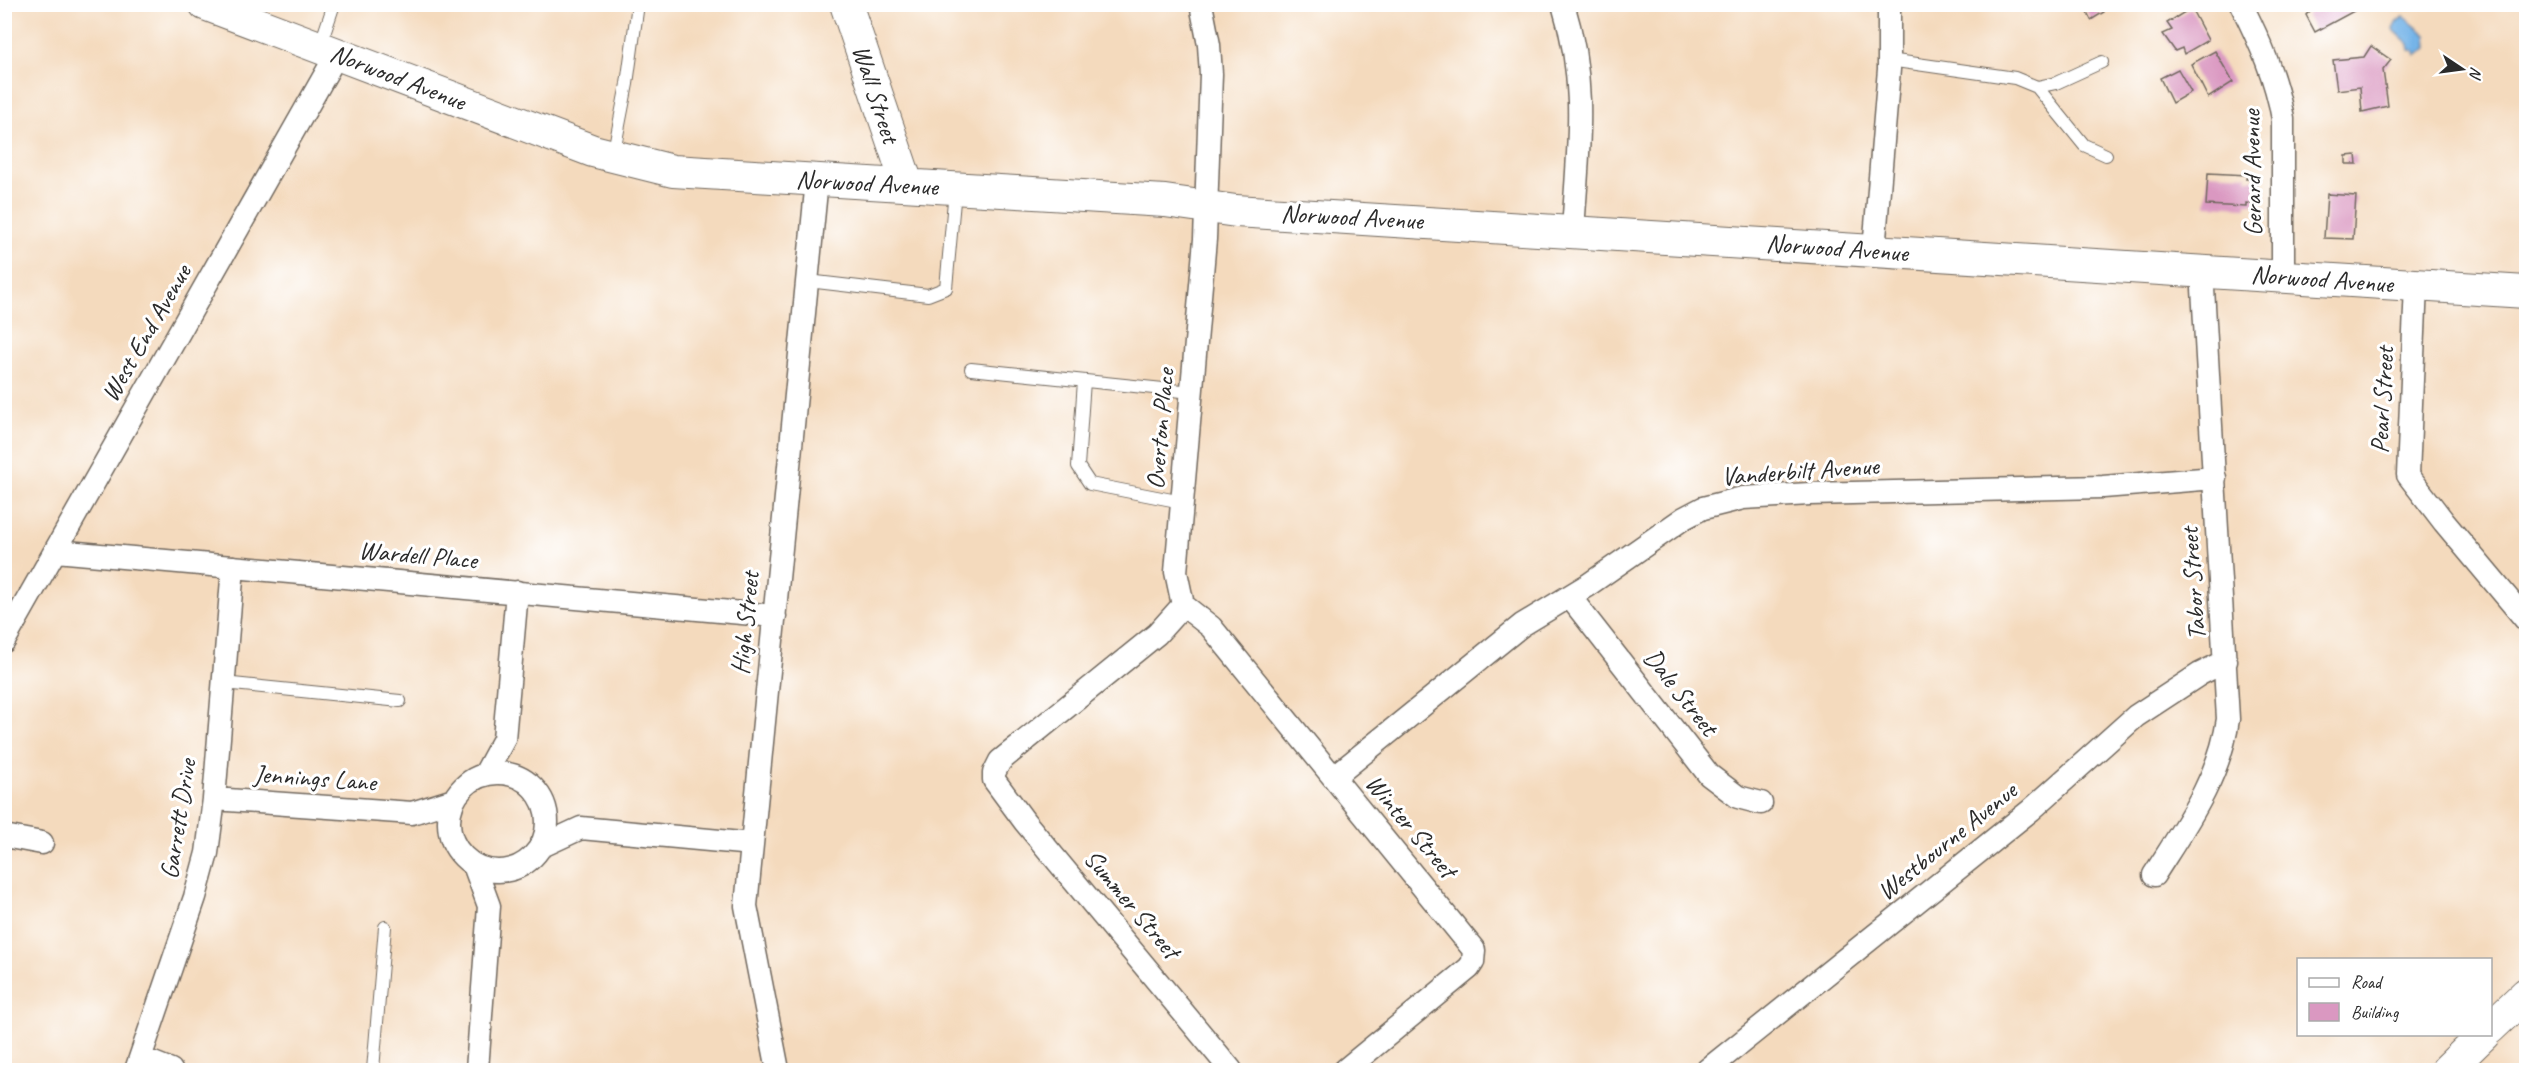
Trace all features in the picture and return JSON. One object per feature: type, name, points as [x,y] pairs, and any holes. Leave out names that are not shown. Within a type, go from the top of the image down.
[{"type":"street","name":"Norwood Avenue","points":[[206,4],[613,157],[673,171],[1165,201],[1236,211],[2526,292]]},
{"type":"street","name":"Wall Street","points":[[846,4],[907,184]]},
{"type":"street","name":"Overton Place","points":[[1183,605],[1176,572],[1192,392],[1205,207],[1211,74],[1209,45],[1200,4]]},
{"type":"street","points":[[1563,4],[1574,45],[1581,99],[1573,231]]},
{"type":"street","points":[[1874,250],[1890,60],[1889,4]]},
{"type":"street","name":"Gerard Avenue","points":[[2241,4],[2268,63],[2279,94],[2283,119],[2283,277]]},
{"type":"street","name":"West End Avenue","points":[[4,641],[56,551],[329,51]]},
{"type":"street","name":"High Street","points":[[778,1071],[746,906],[817,180]]},
{"type":"street","name":"Tabor Street","points":[[2154,875],[2199,803],[2220,760],[2228,719],[2202,271]]},
{"type":"street","name":"Pearl Street","points":[[2416,285],[2408,475],[2526,620]]},
{"type":"street","name":"Vanderbilt Avenue","points":[[1334,777],[1522,625],[1570,597],[1684,518],[1721,502],[1810,494],[2103,488],[2215,478]]},
{"type":"street","name":"Wardell Place","points":[[56,551],[775,616]]},
{"type":"street","name":"Garrett Drive","points":[[139,1064],[195,897],[207,853],[214,799],[233,567]]},
{"type":"street","points":[[485,774],[504,739],[517,592]]},
{"type":"street","name":"Dale Street","points":[[1570,597],[1709,775],[1738,797],[1761,802]]},
{"type":"street","name":"Summer Street","points":[[1183,605],[1157,633],[1000,761],[994,773],[997,785],[1025,822],[1231,1071]]},
{"type":"street","name":"Winter Street","points":[[1183,605],[1211,627],[1474,950],[1473,962],[1469,968],[1345,1071]]},
{"type":"street","name":"Westbourne Avenue","points":[[1707,1071],[2031,810],[2136,716],[2200,674],[2226,661]]},
{"type":"street","points":[[474,865],[500,871],[514,868],[524,863],[540,847],[546,834],[545,806],[539,795],[521,778],[504,739]]},
{"type":"street","points":[[477,1071],[489,906],[474,865],[456,848],[451,837],[449,818],[454,800],[462,788],[485,774],[497,772],[521,778]]},
{"type":"street","name":"Jennings Lane","points":[[214,799],[412,813],[454,800]]},
{"type":"street","points":[[545,806],[582,828],[752,844]]},
{"type":"street","name":"Jennings Lane","points":[[412,813],[451,837]]},
{"type":"street","points":[[540,847],[582,828]]},
{"type":"street","points":[[4,836],[42,843]]},
{"type":"street","points":[[489,906],[514,868]]},
{"type":"street","points":[[2492,1026],[2526,994]]},
{"type":"street","points":[[2447,1071],[2483,1036]]},
{"type":"street","points":[[139,1064],[171,1071]]},
{"type":"lane","points":[[329,51],[334,4]]},
{"type":"lane","points":[[613,157],[627,84],[638,4]]},
{"type":"lane","points":[[1890,60],[2015,78],[2037,87],[2084,146],[2106,155]]},
{"type":"lane","points":[[2037,87],[2056,83],[2102,62]]},
{"type":"lane","points":[[808,281],[928,295],[946,288],[955,188]]},
{"type":"lane","points":[[971,369],[1192,392]]},
{"type":"lane","points":[[1084,381],[1078,466],[1090,484],[1182,502]]},
{"type":"lane","points":[[224,683],[400,701]]},
{"type":"lane","points":[[373,1071],[386,927]]},
{"type":"water","points":[[2404,17],[2426,35],[2427,48],[2416,56],[2415,51],[2410,50],[2409,44],[2394,30],[2397,21]]},
{"type":"building","points":[[2083,4],[2100,4],[2104,12],[2091,20]]},
{"type":"building","points":[[2317,4],[2350,4],[2354,11],[2315,32],[2306,15]]},
{"type":"building","points":[[2191,8],[2208,40],[2184,54],[2182,48],[2175,51],[2163,34],[2172,30],[2167,23]]},
{"type":"building","points":[[2371,46],[2391,60],[2383,70],[2388,106],[2362,112],[2360,87],[2337,90],[2333,60],[2364,57]]},
{"type":"building","points":[[2215,51],[2233,82],[2208,98],[2191,64]]},
{"type":"building","points":[[2178,69],[2191,92],[2172,103],[2160,78]]},
{"type":"building","points":[[2356,155],[2357,164],[2346,164],[2346,156]]},
{"type":"building","points":[[2208,173],[2247,175],[2246,179],[2257,179],[2255,204],[2246,203],[2246,207],[2206,205]]},
{"type":"building","points":[[2327,194],[2356,196],[2353,239],[2324,238]]}]
